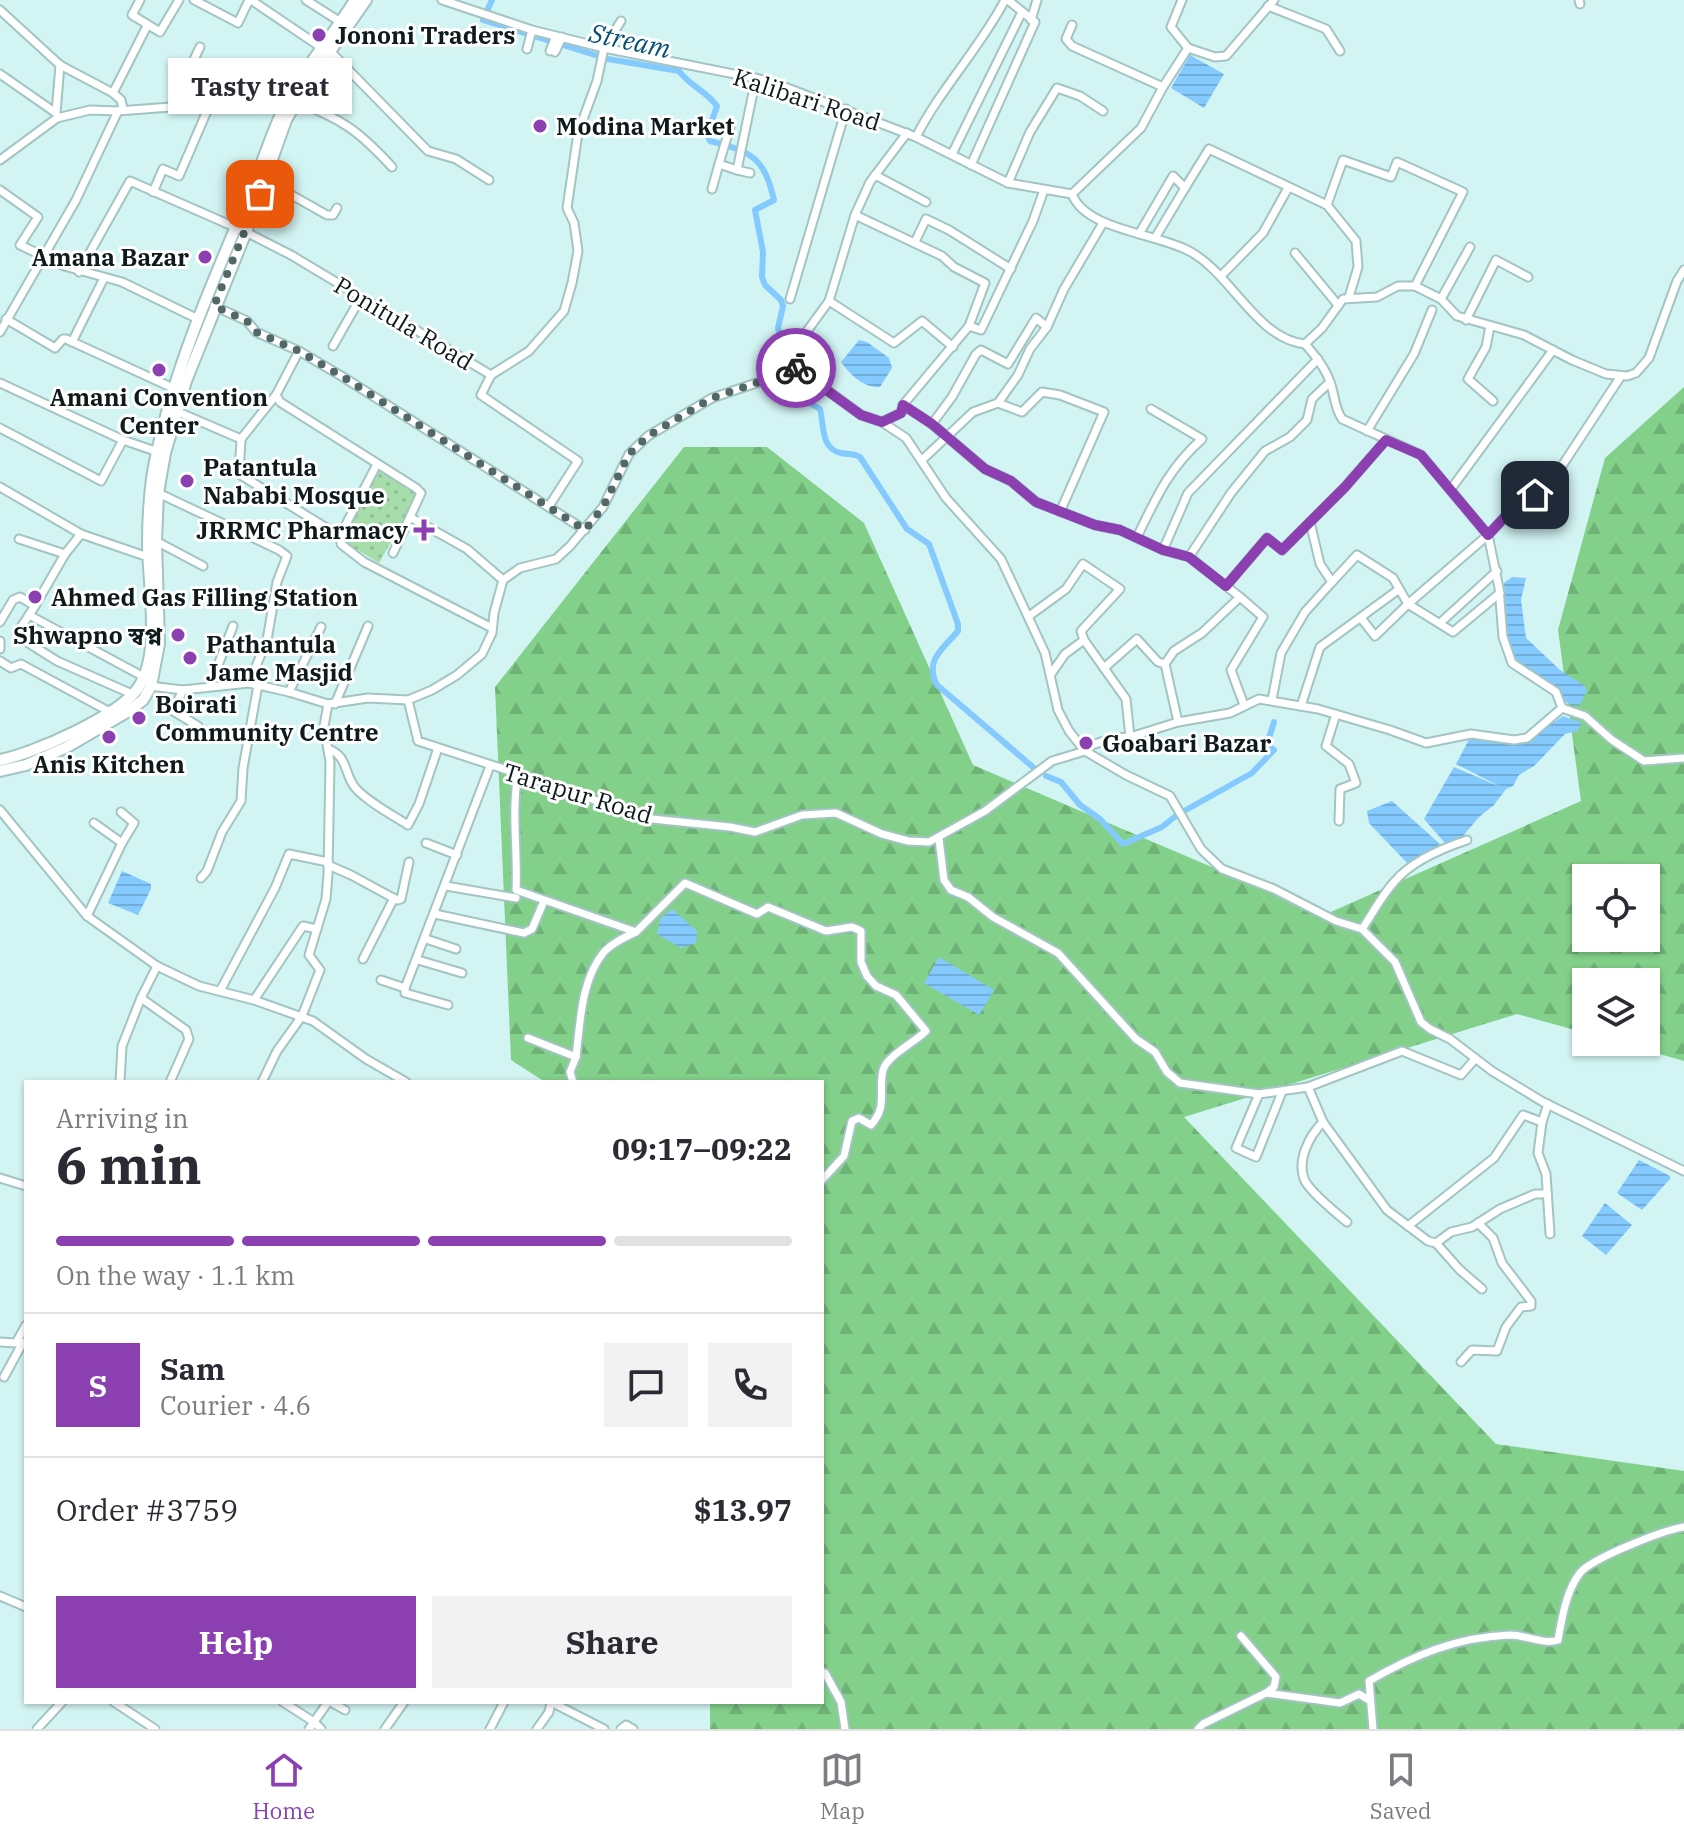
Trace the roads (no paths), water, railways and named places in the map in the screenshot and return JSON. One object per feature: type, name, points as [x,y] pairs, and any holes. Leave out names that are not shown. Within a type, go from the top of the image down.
[{"type":"main road","points":[[327,50],[339,21],[355,0]]},
{"type":"main road","points":[[0,760],[27,754],[54,742],[108,711],[138,686],[149,659],[161,452],[176,411],[198,319],[234,228],[291,103],[366,0]]},
{"type":"main road","points":[[0,771],[26,765],[67,747],[127,712],[143,700],[151,686],[159,644],[160,612],[148,557],[149,498],[173,388],[246,232],[291,103]]},
{"type":"street","points":[[140,0],[132,15],[157,32],[162,31],[179,0]]},
{"type":"street","points":[[194,0],[238,23],[250,0],[327,50],[428,151],[456,159],[489,180]]},
{"type":"street","points":[[306,0],[339,21]]},
{"type":"street","name":"Kalibari Road","points":[[442,0],[559,37],[756,78],[907,133],[1008,183],[1072,194]]},
{"type":"street","points":[[916,137],[937,100],[962,69],[1006,0],[1035,22],[971,165]]},
{"type":"street","points":[[1031,20],[1037,0]]},
{"type":"street","points":[[1182,0],[1171,27],[1188,48],[1215,57],[1226,56],[1271,3],[1326,29],[1340,51]]},
{"type":"street","points":[[0,10],[60,65],[121,100],[120,110],[76,200],[0,332]]},
{"type":"street","points":[[952,154],[1022,12]]},
{"type":"street","name":"Ponitula Road","points":[[153,192],[291,255],[491,375],[529,351],[564,311],[578,251],[574,223],[567,208],[578,133],[604,48],[621,21]]},
{"type":"street","points":[[1072,25],[1066,39],[1072,46],[1163,87]]},
{"type":"street","points":[[113,93],[147,26]]},
{"type":"street","points":[[527,49],[532,30]]},
{"type":"street","points":[[552,52],[559,37]]},
{"type":"street","points":[[171,107],[200,47]]},
{"type":"street","points":[[1188,48],[1141,128],[1072,194],[1075,202],[1103,223],[1164,239],[1195,253],[1278,336],[1305,344],[1318,359],[1330,382],[1336,410],[1342,419],[1421,455],[1488,535],[1497,571],[1503,637],[1512,663],[1556,692],[1562,708]]},
{"type":"street","points":[[56,115],[60,65]]},
{"type":"street","points":[[0,74],[56,115]]},
{"type":"street","points":[[737,170],[756,78]]},
{"type":"street","points":[[1008,183],[1030,132],[1057,88],[1080,96],[1103,111]]},
{"type":"street","points":[[0,160],[56,115],[90,110],[291,103],[335,116],[349,125],[392,167]]},
{"type":"street","points":[[79,272],[130,181],[153,192],[163,169],[179,176],[210,104]]},
{"type":"street","points":[[790,299],[846,109]]},
{"type":"street","points":[[712,189],[730,127]]},
{"type":"street","points":[[81,534],[65,554],[17,633],[57,661],[138,686],[183,690],[254,684],[331,704],[368,698],[408,700],[432,690],[475,662],[486,648],[503,580],[520,568],[556,559],[603,507],[629,454],[648,436],[712,398],[765,380],[783,363],[829,301],[855,215],[875,175],[907,133]]},
{"type":"street","points":[[1155,238],[1209,149],[1327,205],[1356,241],[1358,267],[1349,297]]},
{"type":"street","points":[[1327,205],[1343,160],[1391,177],[1397,162],[1463,192],[1415,286]]},
{"type":"street","points":[[719,164],[750,173]]},
{"type":"street","points":[[875,175],[926,202]]},
{"type":"street","points":[[1139,234],[1173,176],[1185,188]]},
{"type":"street","points":[[265,180],[327,215],[333,215],[337,208]]},
{"type":"street","points":[[1221,276],[1263,233],[1288,188]]},
{"type":"street","points":[[0,190],[38,217],[20,245],[79,272],[122,282],[198,319]]},
{"type":"street","points":[[969,326],[981,330],[1044,190]]},
{"type":"street","points":[[855,215],[942,256],[954,267],[985,283],[969,326],[903,405],[901,413],[882,422]]},
{"type":"street","points":[[915,242],[926,219],[1011,269]]},
{"type":"street","points":[[922,460],[973,412],[998,403],[1047,327],[1070,278],[1103,223]]},
{"type":"street","points":[[1441,299],[1470,247]]},
{"type":"street","points":[[1295,253],[1338,305]]},
{"type":"street","points":[[1466,320],[1496,260],[1528,277]]},
{"type":"street","points":[[1305,344],[1322,328],[1338,305],[1349,297],[1377,297],[1398,286],[1415,286],[1441,299],[1457,316],[1466,320],[1524,335],[1606,374],[1621,376],[1636,373],[1649,358],[1677,281],[1684,270]]},
{"type":"street","points":[[72,342],[104,278]]},
{"type":"street","points":[[333,346],[361,297]]},
{"type":"street","points":[[829,301],[894,343],[922,321],[953,347]]},
{"type":"street","points":[[214,306],[247,321],[256,332],[299,351],[585,530]]},
{"type":"street","points":[[1367,431],[1414,354],[1432,310]]},
{"type":"street","points":[[932,424],[952,397],[976,354],[981,350],[1008,364],[1036,318],[1047,327]]},
{"type":"street","points":[[6,319],[55,348],[63,339],[72,342],[173,388]]},
{"type":"street","points":[[1490,326],[1486,347],[1468,379],[1493,401]]},
{"type":"street","points":[[1451,489],[1553,350]]},
{"type":"street","points":[[299,351],[276,395],[241,439],[239,474],[338,535]]},
{"type":"street","points":[[1163,550],[1188,493],[1318,359]]},
{"type":"street","points":[[783,363],[861,415],[882,422],[906,438],[946,498],[1001,559],[1029,616],[1051,674],[1058,710],[1085,751],[1170,796],[1201,849],[1222,869],[1274,889],[1336,921],[1362,929],[1395,962],[1421,1022],[1548,1104],[1684,1171]]},
{"type":"street","points":[[491,375],[481,395],[579,462],[549,506]]},
{"type":"street","points":[[1361,618],[1375,636],[1488,535],[1516,505],[1535,495],[1556,475],[1621,376]]},
{"type":"street","points":[[1189,557],[1231,493],[1265,451],[1290,437],[1307,420],[1312,399],[1330,382]]},
{"type":"street","points":[[0,383],[123,440],[161,452]]},
{"type":"street","points":[[998,403],[1022,412],[1042,392],[1060,395],[1104,412],[1060,512]]},
{"type":"street","points":[[276,395],[290,411],[421,493],[393,553]]},
{"type":"street","points":[[903,405],[932,424],[985,469],[1011,481],[1036,502],[1189,557],[1263,617],[1231,670],[1244,705]]},
{"type":"street","points":[[1137,537],[1176,464],[1202,439],[1151,409]]},
{"type":"street","points":[[176,411],[241,439]]},
{"type":"street","points":[[0,428],[101,481],[123,440]]},
{"type":"street","points":[[1226,586],[1267,538],[1282,550],[1345,487],[1386,440]]},
{"type":"street","points":[[377,464],[341,534],[341,544],[364,562],[492,628]]},
{"type":"street","points":[[0,487],[81,534],[148,557]]},
{"type":"street","points":[[158,493],[287,556],[277,582],[267,640],[254,684],[241,801],[222,832],[207,871],[201,878]]},
{"type":"street","points":[[410,517],[467,549],[503,580]]},
{"type":"street","points":[[1310,522],[1320,564],[1332,582]]},
{"type":"street","points":[[19,539],[65,554]]},
{"type":"street","points":[[156,541],[203,566]]},
{"type":"street","points":[[1272,700],[1281,653],[1305,612],[1357,555],[1393,578],[1408,604],[1453,632],[1500,593]]},
{"type":"street","points":[[1029,616],[1066,589],[1083,564],[1120,589],[1081,631],[1084,640],[1126,699],[1130,737]]},
{"type":"street","points":[[1440,623],[1497,571]]},
{"type":"street","points":[[1301,706],[1320,647],[1398,590]]},
{"type":"street","points":[[0,622],[17,597],[35,606]]},
{"type":"street","points":[[1178,722],[1165,664],[1174,651],[1202,633],[1240,597]]},
{"type":"street","points":[[29,615],[138,686]]},
{"type":"street","points":[[210,686],[233,626]]},
{"type":"street","points":[[263,1080],[277,1051],[302,1016],[320,970],[309,955],[326,899],[328,749],[324,726],[331,704],[368,626]]},
{"type":"street","points":[[289,692],[321,627]]},
{"type":"street","points":[[1104,668],[1137,639],[1158,662],[1165,664]]},
{"type":"street","points":[[1051,674],[1065,654],[1084,640]]},
{"type":"street","points":[[0,641],[0,649]]},
{"type":"street","points":[[0,661],[11,668],[21,664],[108,711]]},
{"type":"street","points":[[183,690],[173,711],[198,726]]},
{"type":"street","points":[[1475,1059],[1461,1075],[1402,1051],[1308,1087],[1282,1092],[1259,1094],[1190,1086],[1167,1072],[1155,1052],[1136,1039],[1058,953],[993,917],[968,897],[951,890],[944,880],[939,839],[985,811],[1052,761],[1085,751],[1103,741],[1130,737],[1178,722],[1230,713],[1259,699],[1336,714],[1426,743],[1471,734],[1514,740],[1527,738],[1562,708]]},
{"type":"street","name":"Tarapur Road","points":[[408,700],[418,741],[642,818],[755,832],[802,815],[836,813],[882,834],[908,841],[939,839]]},
{"type":"street","points":[[1562,708],[1585,716],[1612,740],[1644,761],[1684,758]]},
{"type":"street","points":[[1336,714],[1326,746],[1349,764],[1356,783],[1340,789],[1339,821]]},
{"type":"street","points":[[328,749],[340,755],[359,792],[408,825],[419,804],[438,748]]},
{"type":"street","points":[[448,1005],[405,993],[405,988],[490,766]]},
{"type":"street","points":[[518,774],[513,802],[516,890],[636,932]]},
{"type":"street","points":[[0,810],[87,916],[157,966],[199,986],[254,1000],[313,1021],[402,1080]]},
{"type":"street","points":[[87,916],[134,823],[121,812]]},
{"type":"street","points":[[94,823],[122,843]]},
{"type":"street","points":[[1362,929],[1394,881],[1406,870],[1446,847],[1467,840]]},
{"type":"street","points":[[426,843],[457,855]]},
{"type":"street","points":[[220,991],[275,888],[289,854],[328,864],[401,899],[409,862]]},
{"type":"street","points":[[572,1080],[570,1072],[576,1057],[583,1005],[594,969],[609,948],[636,932],[685,883],[757,914],[768,907],[826,931],[852,927],[861,931],[861,962],[867,976],[876,986],[896,995],[926,1031],[906,1049],[892,1056],[883,1069],[880,1115],[871,1125],[859,1118],[852,1121],[844,1156],[824,1178]]},
{"type":"street","points":[[446,886],[516,898]]},
{"type":"street","points":[[363,959],[394,898]]},
{"type":"street","points":[[435,914],[524,933],[532,929],[544,901]]},
{"type":"street","points":[[254,1000],[303,926],[317,929]]},
{"type":"street","points":[[426,939],[456,949]]},
{"type":"street","points":[[418,960],[462,973]]},
{"type":"street","points":[[120,1080],[122,1046],[157,966]]},
{"type":"street","points":[[381,980],[405,988]]},
{"type":"street","points":[[141,998],[186,1030],[189,1039],[171,1080]]},
{"type":"street","points":[[528,1038],[576,1057]]},
{"type":"street","points":[[1308,1087],[1323,1122],[1387,1210],[1428,1241],[1436,1243],[1482,1289]]},
{"type":"street","points":[[1259,1094],[1236,1148],[1256,1157],[1282,1092]]},
{"type":"street","points":[[1548,1104],[1538,1153],[1546,1174],[1550,1234]]},
{"type":"street","points":[[1408,1226],[1494,1158],[1523,1115],[1542,1122]]},
{"type":"street","points":[[1323,1122],[1312,1132],[1302,1158],[1305,1181],[1347,1222]]},
{"type":"street","points":[[0,1178],[24,1185]]},
{"type":"street","points":[[1436,1243],[1451,1232],[1478,1223],[1500,1209],[1535,1194],[1547,1194]]},
{"type":"street","points":[[1461,1362],[1472,1350],[1497,1351],[1506,1327],[1521,1307],[1531,1306],[1531,1301],[1502,1263],[1493,1238],[1478,1223]]},
{"type":"street","points":[[0,1342],[21,1343],[4,1377]]},
{"type":"street","points":[[1373,1729],[1369,1681],[1408,1658],[1450,1643],[1510,1635],[1527,1636],[1549,1643],[1558,1640],[1573,1585],[1581,1571],[1666,1530],[1684,1527]]},
{"type":"street","points":[[0,1596],[24,1606]]},
{"type":"street","points":[[1198,1729],[1274,1687],[1276,1677],[1241,1636]]},
{"type":"street","points":[[824,1673],[841,1702],[845,1729]]},
{"type":"street","points":[[1266,1693],[1340,1703],[1359,1694],[1369,1700]]},
{"type":"street","points":[[37,1729],[60,1704]]},
{"type":"street","points":[[117,1704],[153,1728]]},
{"type":"street","points":[[285,1704],[312,1726],[321,1729]]},
{"type":"street","points":[[312,1726],[328,1704]]},
{"type":"street","points":[[334,1704],[345,1710]]},
{"type":"street","points":[[385,1729],[403,1704]]},
{"type":"street","points":[[490,1729],[503,1704]]},
{"type":"street","points":[[537,1729],[551,1704]]},
{"type":"street","points":[[556,1704],[604,1729]]},
{"type":"street","points":[[621,1729],[626,1725],[633,1729]]},
{"type":"water","points":[[1190,55],[1224,74],[1204,108],[1171,88]]},
{"type":"water","points":[[859,340],[867,342],[889,358],[892,368],[880,387],[858,380],[841,362]]},
{"type":"water","points":[[1512,577],[1526,578],[1521,600],[1526,638],[1560,670],[1585,686],[1587,691],[1579,706],[1567,703],[1557,691],[1518,665],[1508,650],[1504,583]]},
{"type":"water","points":[[1563,716],[1582,723],[1577,731],[1565,734],[1534,766],[1519,775],[1513,786],[1506,789],[1463,836],[1445,843],[1424,819],[1454,767],[1501,787],[1456,764],[1472,734],[1530,739]]},
{"type":"water","points":[[1392,801],[1440,844],[1409,865],[1369,823],[1367,811]]},
{"type":"water","points":[[122,871],[151,884],[138,915],[108,903]]},
{"type":"water","points":[[672,909],[697,931],[696,943],[681,948],[657,934],[660,919]]},
{"type":"water","points":[[939,957],[994,990],[979,1015],[924,983]]},
{"type":"water","points":[[1639,1160],[1670,1176],[1642,1210],[1617,1193]]},
{"type":"water","points":[[1605,1203],[1632,1225],[1606,1255],[1582,1236]]},
{"type":"waterway","name":"Stream","points":[[492,0],[483,20],[608,59],[679,71],[717,106],[707,135],[710,141],[746,153],[760,165],[774,200],[755,210],[763,252],[762,277],[783,306],[778,328],[781,340],[771,365],[789,391],[820,409],[829,446],[834,451],[860,457],[907,529],[929,544],[958,624],[958,631],[941,649],[934,662],[937,685],[1034,768]]},
{"type":"waterway","points":[[1046,776],[1061,782],[1080,805],[1100,819],[1123,844],[1162,827],[1177,815],[1252,773],[1274,750],[1270,747],[1269,738],[1274,722]]},
{"type":"place","name":"Jononi Traders","points":[[319,35]]},
{"type":"place","name":"Modina Market","points":[[540,126]]},
{"type":"place","name":"Tasty treat","points":[[260,194]]},
{"type":"place","name":"Amana Bazar","points":[[205,257]]},
{"type":"place","name":"Amani Convention Center","points":[[159,370]]},
{"type":"place","name":"Patantula Nababi Mosque","points":[[187,481]]},
{"type":"place","name":"JRRMC Pharmacy","points":[[424,530]]},
{"type":"place","name":"Ahmed Gas Filling Station","points":[[35,597]]},
{"type":"place","name":"Shwapno স্বপ্ন","points":[[178,635]]},
{"type":"place","name":"Pathantula Jame Masjid","points":[[190,658]]},
{"type":"place","name":"Boirati Community Centre","points":[[139,718]]},
{"type":"place","name":"Anis Kitchen","points":[[109,737]]},
{"type":"place","name":"Goabari Bazar","points":[[1086,743]]}]
